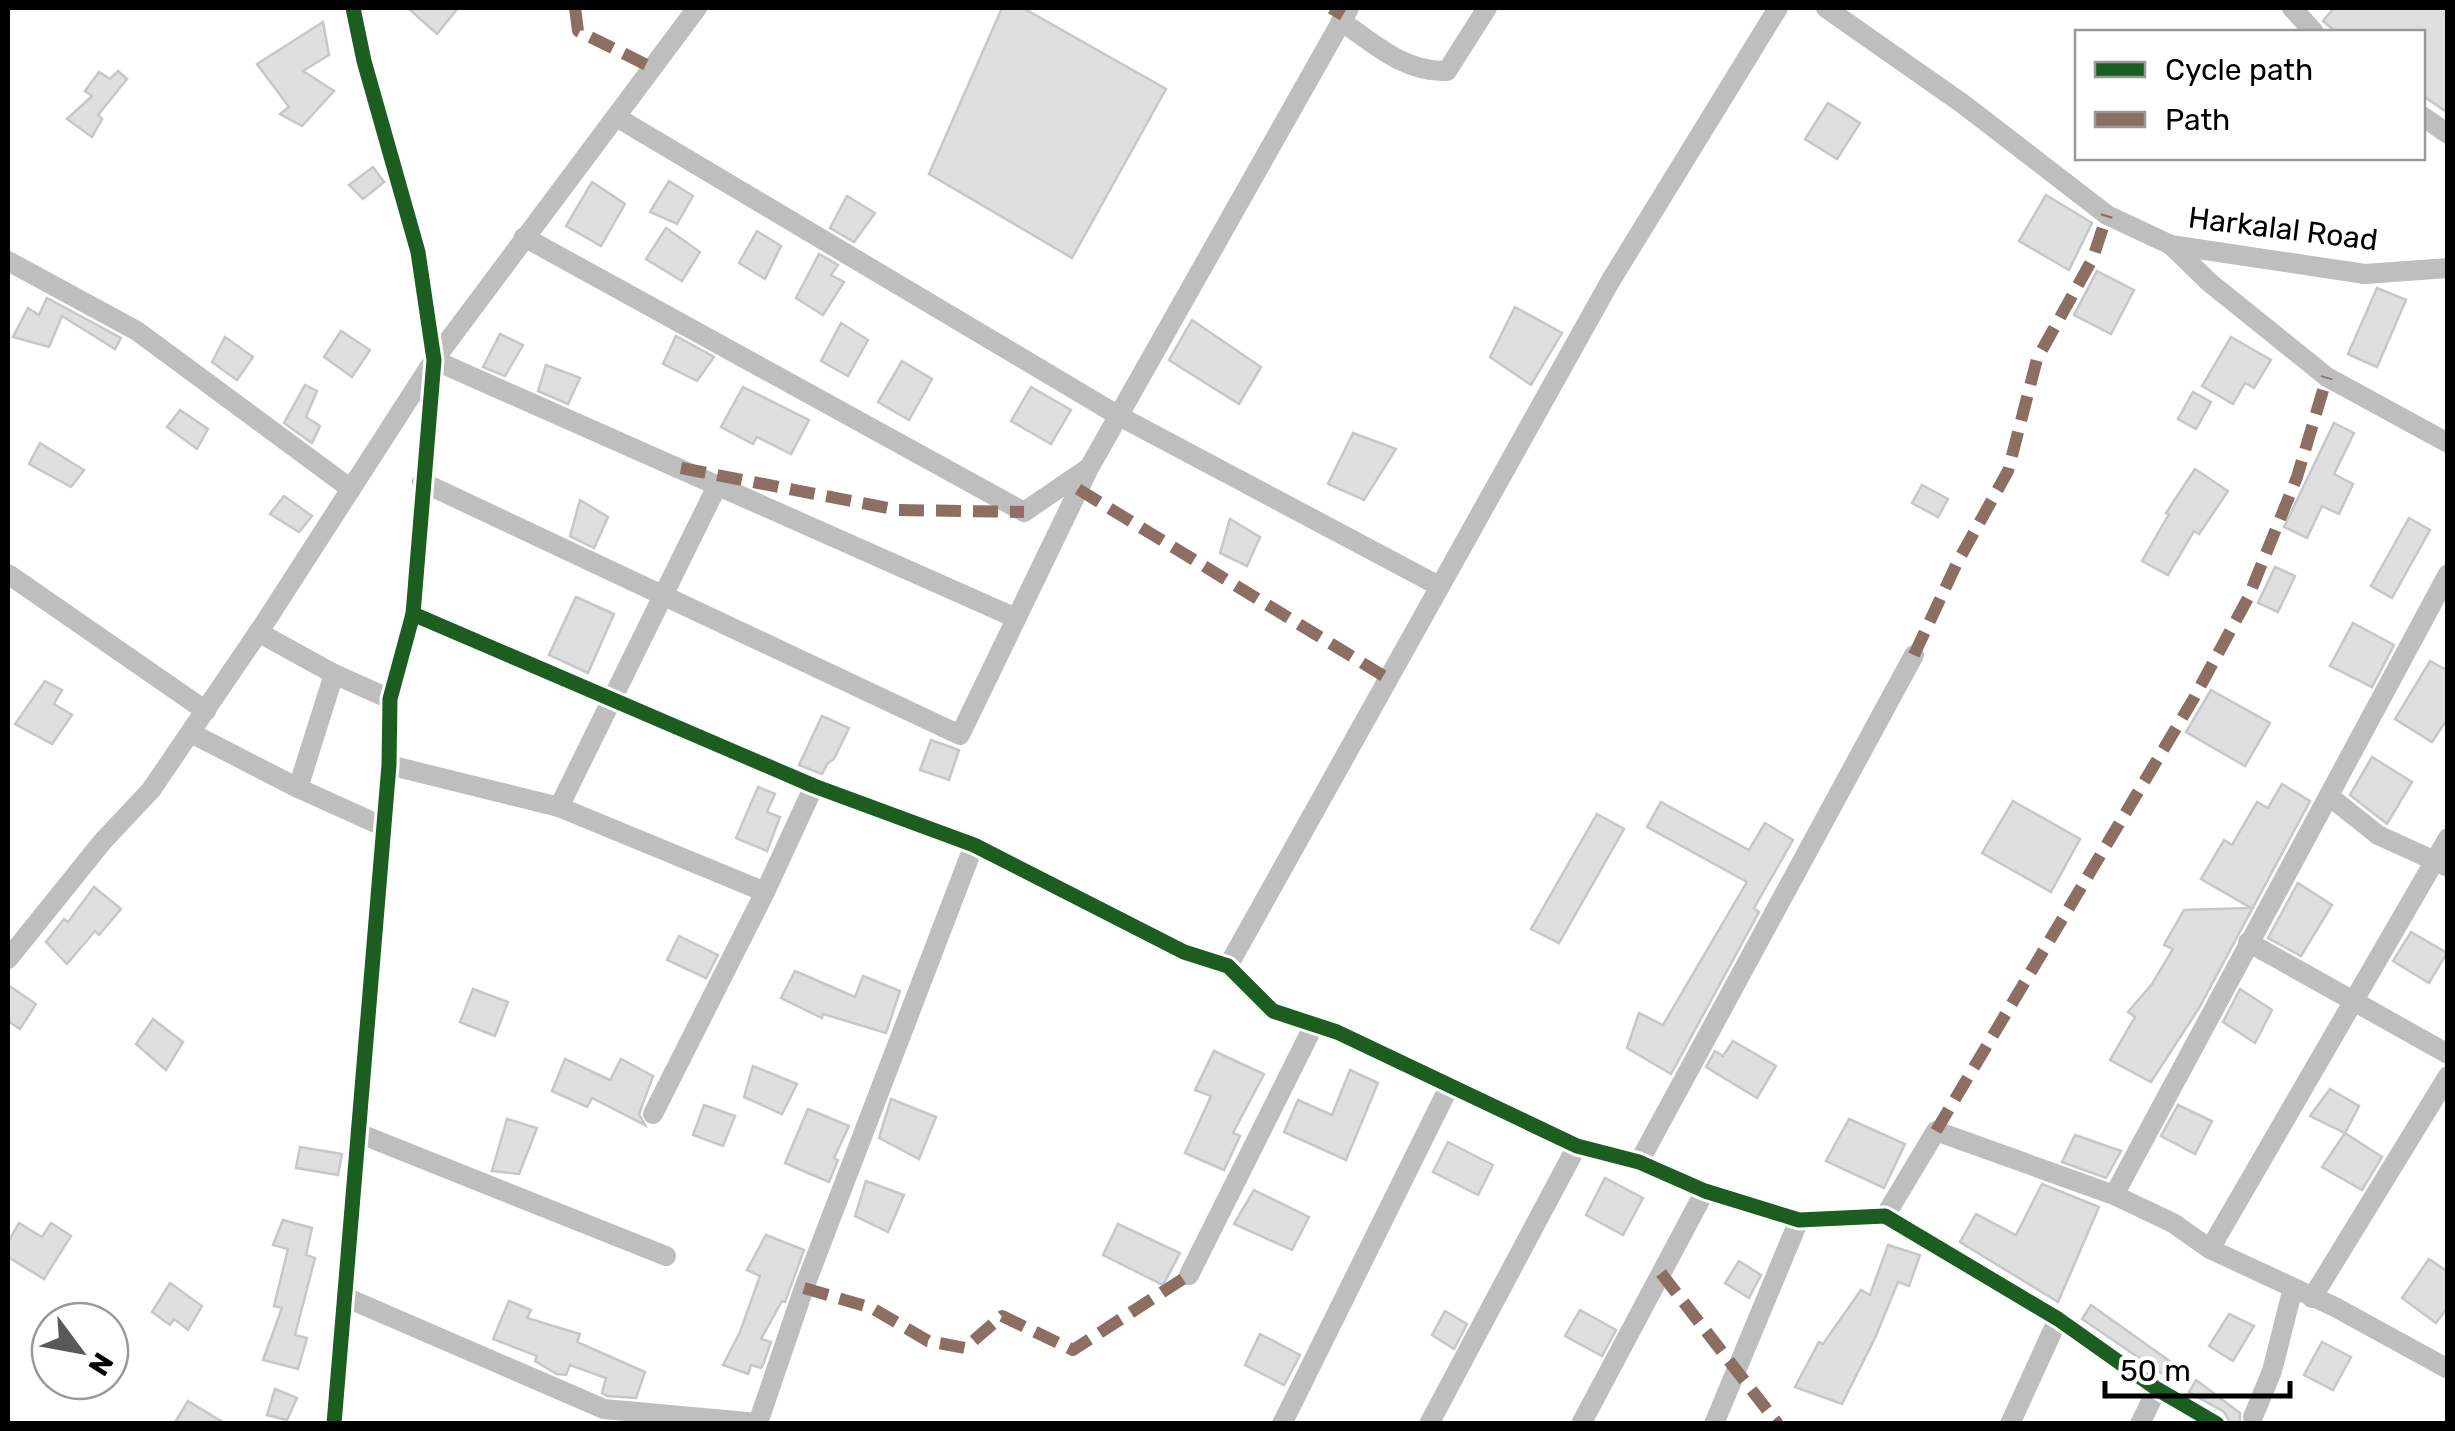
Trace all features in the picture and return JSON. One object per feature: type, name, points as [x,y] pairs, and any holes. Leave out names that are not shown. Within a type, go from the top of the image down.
[{"type":"street","points":[[334,1424],[389,765],[390,699],[413,614],[434,360],[418,252],[364,61],[353,8]]},
{"type":"street","points":[[8,959],[102,841],[151,790],[434,360],[697,8]]},
{"type":"street","points":[[422,482],[960,734],[1089,468],[1345,14],[1400,62],[1430,72],[1446,72],[1487,8]]},
{"type":"street","points":[[1228,966],[1611,280],[1778,8]]},
{"type":"street","name":"Harkalal Road","points":[[1826,8],[1963,104],[2107,215],[2171,246],[2365,274],[2448,268]]},
{"type":"street","points":[[2292,8],[2312,30]]},
{"type":"street","points":[[618,118],[1118,416],[1439,586]]},
{"type":"street","points":[[2425,118],[2448,134]]},
{"type":"street","points":[[524,238],[1024,512],[1089,468]]},
{"type":"street","points":[[2171,246],[2209,282],[2328,377],[2448,442]]},
{"type":"street","points":[[8,261],[136,331],[351,489]]},
{"type":"street","points":[[434,360],[1016,618]]},
{"type":"street","points":[[559,807],[718,484]]},
{"type":"street","points":[[8,574],[206,711]]},
{"type":"street","points":[[2114,1195],[2448,574]]},
{"type":"street","points":[[413,614],[814,786],[974,846],[1184,952],[1228,966],[1273,1011],[1337,1032],[1577,1146],[1638,1162],[1704,1191],[1800,1220],[1885,1216],[2058,1319],[2157,1389],[2217,1424]]},
{"type":"street","points":[[258,632],[334,674],[390,699]]},
{"type":"street","points":[[1638,1162],[1914,655]]},
{"type":"street","points":[[298,788],[334,674]]},
{"type":"street","points":[[191,733],[382,826]]},
{"type":"street","points":[[389,765],[559,807],[765,892]]},
{"type":"street","points":[[653,1114],[814,786]]},
{"type":"street","points":[[2329,796],[2378,836],[2441,863]]},
{"type":"street","points":[[2210,1249],[2352,1000],[2441,863],[2448,838]]},
{"type":"street","points":[[345,1297],[604,1408],[758,1423],[804,1288],[974,846]]},
{"type":"street","points":[[2248,942],[2448,1054]]},
{"type":"street","points":[[1189,1275],[1314,1025]]},
{"type":"street","points":[[2253,1417],[2302,1293],[2448,1076]]},
{"type":"street","points":[[1282,1424],[1448,1087]]},
{"type":"street","points":[[1885,1216],[1936,1130],[2114,1195],[2173,1223],[2210,1249],[2335,1308],[2448,1370]]},
{"type":"street","points":[[358,1133],[666,1256]]},
{"type":"street","points":[[1430,1424],[1577,1146]]},
{"type":"street","points":[[1581,1424],[1704,1191]]},
{"type":"street","points":[[1714,1424],[1800,1220]]},
{"type":"street","points":[[2010,1424],[2058,1319]]},
{"type":"street","points":[[2140,1424],[2157,1389]]},
{"type":"building","points":[[408,8],[458,8],[437,34]]},
{"type":"building","points":[[1002,8],[1023,8],[1166,89],[1072,258],[929,174]]},
{"type":"building","points":[[2334,8],[2448,8],[2448,113],[2425,97],[2425,30],[2334,30],[2323,21]]},
{"type":"building","points":[[323,22],[329,55],[303,71],[334,91],[302,126],[280,114],[289,107],[257,64]]},
{"type":"building","points":[[118,71],[127,79],[98,115],[102,119],[92,137],[67,119],[92,96],[85,91],[99,72],[110,79]]},
{"type":"building","points":[[1828,103],[1860,123],[1837,159],[1805,139]]},
{"type":"building","points":[[373,167],[384,182],[363,199],[349,185]]},
{"type":"building","points":[[669,181],[693,196],[677,224],[650,212]]},
{"type":"building","points":[[592,182],[625,204],[601,246],[566,226]]},
{"type":"building","points":[[2046,195],[2092,223],[2069,270],[2019,241]]},
{"type":"building","points":[[847,196],[875,213],[854,242],[830,228]]},
{"type":"building","points":[[666,228],[700,252],[682,281],[646,259]]},
{"type":"building","points":[[757,231],[781,246],[765,279],[739,263]]},
{"type":"building","points":[[819,254],[838,265],[831,275],[844,282],[823,315],[796,298]]},
{"type":"building","points":[[2097,271],[2134,290],[2111,334],[2074,315]]},
{"type":"building","points":[[2377,288],[2406,300],[2377,367],[2348,354]]},
{"type":"building","points":[[47,298],[121,338],[115,349],[62,316],[49,347],[13,337],[28,308],[39,315]]},
{"type":"building","points":[[1515,307],[1562,333],[1531,385],[1490,357]]},
{"type":"building","points":[[1192,320],[1261,367],[1239,404],[1169,360]]},
{"type":"building","points":[[841,323],[868,340],[848,376],[821,361]]},
{"type":"building","points":[[341,331],[370,350],[352,377],[324,357]]},
{"type":"building","points":[[500,334],[523,345],[505,376],[483,367]]},
{"type":"building","points":[[676,336],[714,357],[697,381],[663,364]]},
{"type":"building","points":[[225,337],[253,357],[237,380],[212,362]]},
{"type":"building","points":[[2231,337],[2271,360],[2254,388],[2245,383],[2233,404],[2202,386]]},
{"type":"building","points":[[902,361],[932,379],[909,420],[878,402]]},
{"type":"building","points":[[546,365],[580,378],[568,404],[538,391]]},
{"type":"building","points":[[305,385],[317,391],[306,417],[320,426],[312,443],[284,423]]},
{"type":"building","points":[[743,387],[809,420],[791,454],[757,437],[753,444],[721,427]]},
{"type":"building","points":[[1031,387],[1071,410],[1051,444],[1011,421]]},
{"type":"building","points":[[2193,392],[2211,402],[2196,429],[2178,419]]},
{"type":"building","points":[[180,410],[208,429],[197,449],[167,427]]},
{"type":"building","points":[[2334,423],[2354,433],[2334,474],[2353,484],[2339,514],[2322,506],[2307,538],[2284,527]]},
{"type":"building","points":[[1353,433],[1396,449],[1364,500],[1328,484]]},
{"type":"building","points":[[40,443],[84,470],[71,487],[29,464]]},
{"type":"building","points":[[2195,469],[2228,491],[2199,534],[2194,531],[2168,575],[2142,561],[2169,514],[2166,513]]},
{"type":"building","points":[[1922,485],[1948,499],[1938,517],[1912,503]]},
{"type":"building","points":[[284,496],[312,516],[299,532],[270,514]]},
{"type":"building","points":[[580,500],[608,517],[594,548],[570,536]]},
{"type":"building","points":[[2409,518],[2430,530],[2392,598],[2371,586]]},
{"type":"building","points":[[1230,519],[1260,537],[1247,566],[1220,553]]},
{"type":"building","points":[[2275,567],[2295,576],[2278,612],[2258,603]]},
{"type":"building","points":[[576,597],[614,614],[588,673],[549,655]]},
{"type":"building","points":[[2353,623],[2394,645],[2372,687],[2330,666]]},
{"type":"building","points":[[2430,661],[2448,671],[2448,718],[2432,742],[2395,719]]},
{"type":"building","points":[[45,681],[62,690],[54,704],[72,715],[52,744],[15,724]]},
{"type":"building","points":[[2211,690],[2270,723],[2245,766],[2186,732]]},
{"type":"building","points":[[822,716],[849,728],[822,774],[799,765]]},
{"type":"building","points":[[931,740],[959,750],[949,780],[920,770]]},
{"type":"building","points":[[2372,757],[2412,782],[2387,824],[2350,795]]},
{"type":"building","points":[[2282,784],[2310,801],[2199,1008],[2151,1082],[2110,1060],[2135,1017],[2128,1012],[2152,984],[2173,949],[2164,945],[2184,910],[2251,908],[2201,879],[2224,840],[2232,845],[2257,802],[2268,808]]},
{"type":"building","points":[[758,787],[775,794],[767,812],[780,817],[767,851],[736,838]]},
{"type":"building","points":[[2013,801],[2080,839],[2051,892],[1982,853]]},
{"type":"building","points":[[1661,802],[1749,850],[1765,823],[1793,840],[1754,908],[1759,912],[1671,1074],[1627,1048],[1639,1013],[1663,1025],[1747,882],[1647,827]]},
{"type":"building","points":[[1597,814],[1624,829],[1559,943],[1531,929]]},
{"type":"building","points":[[2298,883],[2332,905],[2301,956],[2268,938]]},
{"type":"building","points":[[94,887],[121,909],[99,935],[95,931],[67,964],[46,942],[64,919],[68,922]]},
{"type":"building","points":[[2411,932],[2447,953],[2429,983],[2393,961]]},
{"type":"building","points":[[679,936],[718,955],[706,978],[667,960]]},
{"type":"building","points":[[795,971],[855,997],[863,976],[900,991],[886,1033],[823,1014],[822,1018],[781,998]]},
{"type":"building","points":[[8,985],[36,1004],[20,1029],[8,1021]]},
{"type":"building","points":[[473,989],[508,1002],[495,1036],[460,1022]]},
{"type":"building","points":[[2240,989],[2272,1010],[2255,1043],[2223,1022]]},
{"type":"building","points":[[153,1019],[183,1042],[166,1070],[136,1044]]},
{"type":"building","points":[[1733,1041],[1776,1066],[1757,1098],[1706,1067],[1715,1051],[1723,1056]]},
{"type":"building","points":[[1214,1051],[1264,1074],[1233,1133],[1240,1136],[1224,1170],[1185,1153],[1211,1096],[1195,1090]]},
{"type":"building","points":[[565,1059],[610,1080],[621,1059],[653,1076],[639,1114],[645,1125],[592,1098],[587,1107],[552,1091]]},
{"type":"building","points":[[753,1066],[797,1084],[782,1114],[744,1097]]},
{"type":"building","points":[[1350,1070],[1378,1083],[1346,1160],[1284,1132],[1298,1100],[1332,1115]]},
{"type":"building","points":[[2330,1089],[2359,1106],[2345,1133],[2310,1116]]},
{"type":"building","points":[[891,1099],[936,1117],[919,1159],[879,1138]]},
{"type":"building","points":[[704,1105],[735,1116],[723,1146],[693,1135]]},
{"type":"building","points":[[2178,1105],[2212,1121],[2195,1154],[2161,1136]]},
{"type":"building","points":[[808,1109],[849,1126],[834,1158],[838,1160],[829,1182],[785,1163]]},
{"type":"building","points":[[507,1119],[537,1128],[519,1174],[492,1171]]},
{"type":"building","points":[[1849,1119],[1905,1144],[1884,1188],[1826,1161]]},
{"type":"building","points":[[2345,1133],[2382,1157],[2362,1190],[2322,1167]]},
{"type":"building","points":[[2075,1135],[2121,1151],[2106,1178],[2062,1162]]},
{"type":"building","points":[[1448,1142],[1493,1165],[1478,1195],[1433,1172]]},
{"type":"building","points":[[300,1147],[342,1154],[338,1175],[296,1168]]},
{"type":"building","points":[[1605,1178],[1643,1198],[1623,1235],[1586,1215]]},
{"type":"building","points":[[866,1181],[904,1195],[888,1232],[855,1216]]},
{"type":"building","points":[[2042,1184],[2099,1207],[2058,1302],[1960,1242],[1976,1214],[2016,1235]]},
{"type":"building","points":[[1254,1190],[1309,1217],[1292,1250],[1234,1224]]},
{"type":"building","points":[[283,1220],[312,1228],[306,1255],[315,1258],[295,1335],[307,1338],[298,1369],[263,1360],[282,1308],[274,1306],[288,1249],[273,1245]]},
{"type":"building","points":[[19,1223],[42,1237],[51,1223],[71,1236],[44,1279],[8,1257],[8,1242]]},
{"type":"building","points":[[1118,1224],[1180,1253],[1163,1285],[1103,1255]]},
{"type":"building","points":[[766,1235],[804,1250],[785,1302],[782,1301],[761,1339],[771,1342],[764,1362],[761,1368],[751,1365],[748,1374],[723,1365],[740,1332],[760,1276],[747,1270]]},
{"type":"building","points":[[1888,1245],[1920,1255],[1909,1286],[1898,1282],[1842,1404],[1795,1387],[1819,1342],[1823,1344],[1861,1290],[1870,1295]]},
{"type":"building","points":[[2429,1259],[2448,1272],[2448,1307],[2436,1323],[2402,1298]]},
{"type":"building","points":[[1739,1261],[1761,1275],[1749,1298],[1725,1283]]},
{"type":"building","points":[[170,1283],[202,1306],[188,1330],[174,1319],[170,1325],[152,1312]]},
{"type":"building","points":[[509,1301],[531,1310],[527,1318],[580,1334],[577,1342],[645,1372],[636,1398],[607,1396],[602,1393],[606,1378],[570,1365],[566,1375],[557,1374],[535,1361],[537,1356],[493,1339]]},
{"type":"building","points":[[2091,1305],[2178,1367],[2170,1379],[2082,1319]]},
{"type":"building","points":[[1580,1310],[1616,1330],[1602,1356],[1565,1336]]},
{"type":"building","points":[[1445,1311],[1467,1324],[1454,1349],[1432,1335]]},
{"type":"building","points":[[2229,1314],[2254,1326],[2233,1361],[2209,1346]]},
{"type":"building","points":[[1260,1334],[1300,1355],[1284,1385],[1245,1365]]},
{"type":"building","points":[[2322,1342],[2351,1357],[2333,1390],[2304,1375]]},
{"type":"building","points":[[2196,1380],[2240,1413],[2240,1424],[2231,1424],[2224,1412],[2189,1392]]},
{"type":"building","points":[[275,1389],[297,1398],[287,1420],[267,1415]]},
{"type":"building","points":[[188,1401],[226,1424],[174,1424]]},
{"type":"marked path","points":[[575,8],[578,31],[653,68]]},
{"type":"marked path","points":[[1331,8],[1343,15]]},
{"type":"marked path","points":[[1914,655],[1957,563],[2008,471],[2037,359],[2093,258],[2107,215]]},
{"type":"marked path","points":[[1936,1131],[2194,698],[2248,598],[2297,477],[2327,377]]},
{"type":"marked path","points":[[681,468],[898,510],[1024,512]]},
{"type":"marked path","points":[[1078,489],[1387,678]]},
{"type":"marked path","points":[[1661,1273],[1778,1424]]},
{"type":"marked path","points":[[804,1288],[872,1308],[928,1341],[965,1348],[1002,1316],[1073,1350],[1189,1275]]},
{"type":"cycle path","points":[[334,1424],[389,765],[390,699],[413,614],[434,360],[418,252],[364,61],[353,8]]},
{"type":"cycle path","points":[[413,614],[814,786],[974,845],[1184,952],[1228,966],[1273,1011],[1337,1032],[1577,1146],[1639,1162],[1705,1191],[1799,1220],[1885,1216],[2058,1319],[2157,1389],[2217,1424]]}]
